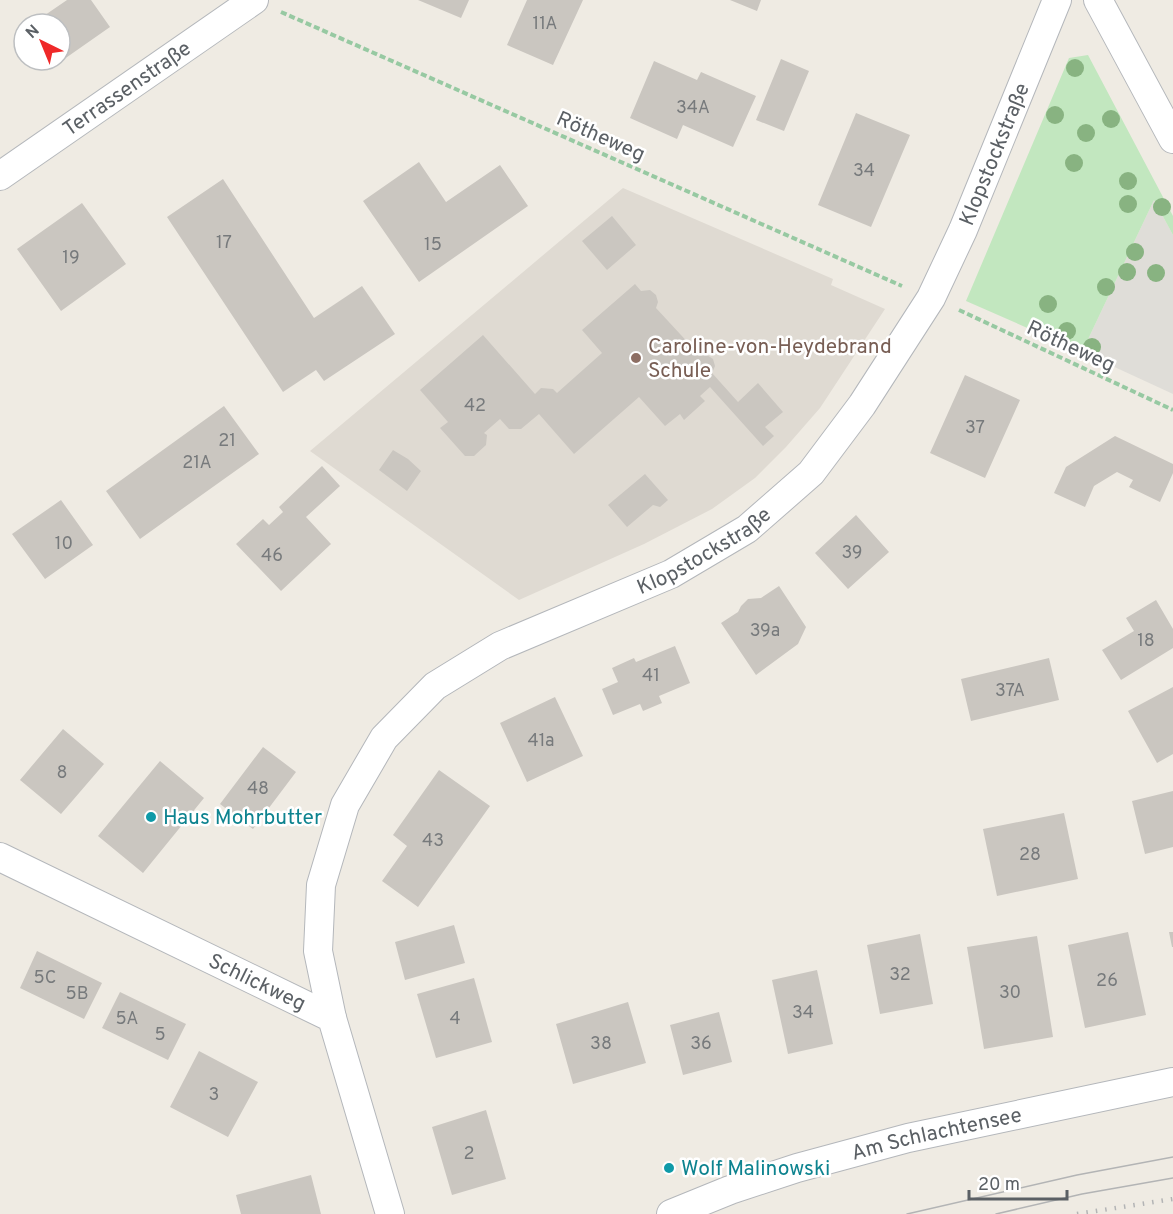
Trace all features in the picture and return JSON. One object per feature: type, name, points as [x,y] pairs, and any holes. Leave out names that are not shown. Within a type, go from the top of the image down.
[{"type":"street","name":"Terrassenstraße","points":[[0,176],[254,0]]},
{"type":"street","name":"Klopstockstraße","points":[[332,1018],[318,951],[321,885],[345,805],[384,738],[435,686],[500,646],[671,574],[747,529],[811,473],[862,405],[931,298],[963,230],[1057,0]]},
{"type":"street","points":[[1098,0],[1173,139]]},
{"type":"street","name":"Schlickweg","points":[[0,857],[332,1018],[390,1214]]},
{"type":"street","name":"Am Schlachtensee","points":[[671,1214],[730,1190],[797,1168],[908,1138],[1173,1082]]},
{"type":"path","name":"Rötheweg","points":[[281,12],[846,259],[908,289]]},
{"type":"path","name":"Rötheweg","points":[[956,308],[1173,410]]},
{"type":"shaded area","name":"Caroline-von-Heydebrand Schule","points":[[623,188],[833,279],[831,285],[885,309],[820,408],[755,478],[712,509],[644,544],[519,600],[310,451]]},
{"type":"shaded area","points":[[1154,200],[1173,235],[1173,394],[1082,352]]},
{"type":"green space","points":[[1088,55],[1173,216],[1173,235],[1154,200],[1082,352],[966,301],[1069,58]]},
{"type":"building","points":[[67,0],[91,0],[110,27],[72,54],[72,12],[50,12]]},
{"type":"building","points":[[418,0],[469,0],[461,18]]},
{"type":"building","points":[[527,0],[583,0],[553,65],[507,45]]},
{"type":"building","points":[[730,0],[761,0],[757,11]]},
{"type":"building","points":[[781,59],[809,71],[784,131],[756,120]]},
{"type":"building","points":[[654,61],[697,80],[701,72],[756,96],[733,147],[683,125],[677,139],[630,118]]},
{"type":"building","points":[[856,113],[910,135],[871,227],[818,205]]},
{"type":"building","points":[[419,162],[446,202],[500,165],[528,206],[419,282],[363,201]]},
{"type":"building","points":[[223,179],[314,318],[362,286],[395,334],[324,381],[316,370],[283,392],[167,217]]},
{"type":"building","points":[[82,203],[126,264],[61,311],[17,249]]},
{"type":"building","points":[[612,216],[636,245],[607,270],[582,241]]},
{"type":"building","points":[[635,284],[641,291],[650,290],[656,295],[658,302],[656,308],[698,356],[707,355],[713,359],[715,366],[712,373],[738,402],[758,383],[783,412],[765,427],[774,436],[763,446],[710,387],[700,396],[705,401],[684,420],[680,414],[665,426],[639,397],[574,454],[539,414],[521,429],[509,429],[500,419],[484,433],[487,435],[486,445],[474,456],[465,456],[440,428],[448,422],[420,390],[483,335],[535,394],[541,388],[553,389],[557,393],[602,353],[582,330]]},
{"type":"building","points":[[965,375],[1020,400],[985,478],[930,453]]},
{"type":"building","points":[[224,406],[259,454],[140,539],[106,491]]},
{"type":"building","points":[[1115,436],[1173,464],[1173,473],[1160,502],[1129,487],[1133,480],[1117,472],[1094,486],[1085,507],[1054,493],[1066,467]]},
{"type":"building","points":[[393,450],[408,459],[421,471],[407,491],[379,470]]},
{"type":"building","points":[[322,466],[340,486],[306,517],[331,544],[281,591],[236,544],[263,519],[269,525],[283,512],[279,507]]},
{"type":"building","points":[[645,474],[668,500],[660,507],[653,505],[627,527],[608,505]]},
{"type":"building","points":[[61,500],[93,545],[45,579],[12,534]]},
{"type":"building","points":[[856,515],[889,552],[848,589],[815,553]]},
{"type":"building","points":[[779,586],[806,627],[798,644],[756,675],[721,623],[738,612],[748,599],[761,598]]},
{"type":"building","points":[[1156,600],[1173,629],[1173,648],[1121,680],[1102,650],[1134,631],[1126,618]]},
{"type":"building","points":[[675,646],[690,683],[659,696],[662,703],[643,711],[640,704],[613,715],[602,689],[618,682],[612,668],[634,658],[636,662]]},
{"type":"building","points":[[1049,658],[1059,700],[971,721],[961,679]]},
{"type":"building","points":[[1173,687],[1173,754],[1157,763],[1128,711]]},
{"type":"building","points":[[555,697],[583,756],[527,782],[500,723]]},
{"type":"building","points":[[63,729],[104,764],[61,814],[20,780]]},
{"type":"building","points":[[263,747],[296,772],[253,829],[220,804]]},
{"type":"building","name":"Haus Mohrbutter","points":[[160,761],[204,798],[143,873],[98,836]]},
{"type":"building","points":[[439,770],[490,806],[418,907],[382,881],[407,846],[393,835]]},
{"type":"building","points":[[1173,791],[1173,847],[1145,854],[1132,801]]},
{"type":"building","points":[[1064,813],[1078,879],[997,896],[983,829]]},
{"type":"building","points":[[454,925],[465,963],[405,980],[395,942]]},
{"type":"building","points":[[1128,932],[1146,1015],[1085,1028],[1068,945]]},
{"type":"building","points":[[1169,932],[1173,932],[1173,947],[1172,947]]},
{"type":"building","points":[[920,934],[933,1004],[880,1014],[867,945]]},
{"type":"building","points":[[1037,936],[1053,1037],[984,1049],[967,947]]},
{"type":"building","points":[[37,951],[102,983],[84,1019],[20,988]]},
{"type":"building","points":[[817,970],[833,1044],[788,1054],[772,980]]},
{"type":"building","points":[[474,978],[492,1042],[436,1058],[417,994]]},
{"type":"building","points":[[120,992],[186,1024],[168,1060],[102,1028]]},
{"type":"building","points":[[628,1002],[646,1063],[573,1084],[556,1024]]},
{"type":"building","points":[[719,1012],[732,1062],[683,1075],[670,1025]]},
{"type":"building","points":[[199,1051],[258,1082],[228,1137],[170,1107]]},
{"type":"building","points":[[486,1110],[506,1179],[452,1195],[432,1127]]},
{"type":"building","points":[[311,1175],[321,1214],[241,1214],[236,1195]]},
{"type":"tram line","points":[[907,1214],[1077,1175],[1173,1157]]},
{"type":"tram line","points":[[996,1214],[1082,1194],[1173,1178]]},
{"type":"railway","points":[[1077,1214],[1173,1199]]},
{"type":"place","name":"Caroline-von-Heydebrand Schule","points":[[636,358]]},
{"type":"place","name":"Haus Mohrbutter","points":[[151,817]]},
{"type":"place","name":"Wolf Malinowski","points":[[669,1168]]}]
